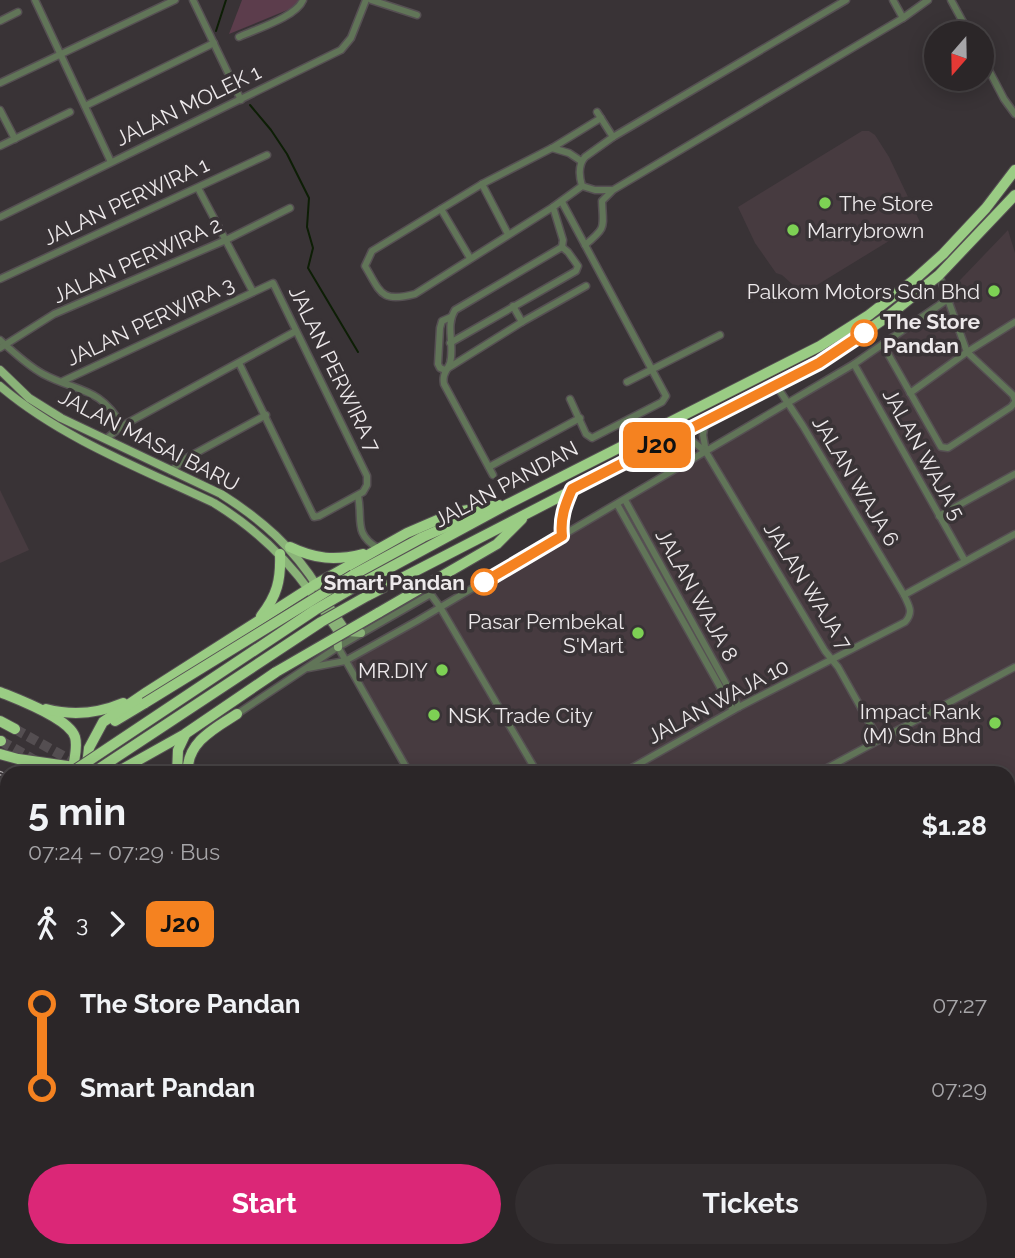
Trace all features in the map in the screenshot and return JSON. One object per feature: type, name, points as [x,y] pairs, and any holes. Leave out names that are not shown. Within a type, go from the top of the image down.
[{"type":"highway","name":"JALAN PANDAN","points":[[79,766],[356,580],[820,346],[869,315],[943,254],[986,208],[1015,170]]},
{"type":"highway","name":"JALAN PANDAN","points":[[97,766],[321,622],[533,509],[819,363],[887,317],[939,275],[1015,195]]},
{"type":"highway","points":[[562,536],[563,510],[572,489]]},
{"type":"highway","points":[[88,766],[89,748],[99,730],[312,587],[375,550],[456,512],[508,504]]},
{"type":"highway","points":[[128,766],[185,734],[276,672],[497,544],[533,509]]},
{"type":"highway","points":[[290,547],[309,556],[331,560],[375,550]]},
{"type":"highway","points":[[254,625],[274,600],[280,585],[281,554]]},
{"type":"highway","points":[[0,692],[32,705],[72,714],[90,713],[146,697],[356,580]]},
{"type":"highway","points":[[32,705],[70,729],[75,737],[72,766]]},
{"type":"highway","points":[[187,766],[193,748],[237,714]]},
{"type":"highway","points":[[0,721],[15,729]]},
{"type":"highway","points":[[177,766],[178,750],[185,734]]},
{"type":"highway","points":[[0,754],[49,766]]},
{"type":"main road","name":"JALAN MASAI BARU","points":[[0,370],[29,398],[61,418],[239,506],[290,547],[337,630],[334,650]]},
{"type":"main road","name":"JALAN MASAI BARU","points":[[0,386],[24,407],[53,425],[214,503],[250,527],[281,554],[312,587],[347,632],[361,633]]},
{"type":"street","points":[[35,0],[111,162]]},
{"type":"street","points":[[0,83],[175,0]]},
{"type":"street","points":[[193,0],[241,100]]},
{"type":"street","points":[[239,37],[291,13],[303,0]]},
{"type":"street","points":[[369,0],[417,15]]},
{"type":"street","name":"JALAN MOLEK 1","points":[[0,217],[341,50],[351,38],[369,0]]},
{"type":"street","points":[[582,186],[581,161],[613,137],[846,0]]},
{"type":"street","points":[[893,0],[903,18]]},
{"type":"street","points":[[585,245],[601,232],[604,221],[602,201],[605,195],[903,18],[928,0]]},
{"type":"street","points":[[951,0],[962,21]]},
{"type":"street","points":[[0,20],[18,12]]},
{"type":"street","points":[[85,106],[214,43]]},
{"type":"street","points":[[994,80],[1015,114]]},
{"type":"street","points":[[0,110],[15,139]]},
{"type":"street","points":[[0,146],[70,112]]},
{"type":"street","points":[[582,186],[562,202],[415,295],[387,298],[365,266],[372,251],[482,184],[552,148],[599,115],[613,137]]},
{"type":"street","points":[[552,148],[569,153],[581,161]]},
{"type":"street","name":"JALAN PERWIRA 1","points":[[0,279],[267,155]]},
{"type":"street","points":[[482,184],[508,234]]},
{"type":"street","points":[[582,186],[595,190],[613,190]]},
{"type":"street","points":[[198,188],[253,292]]},
{"type":"street","points":[[562,202],[666,396],[662,402],[592,438],[586,434],[570,399]]},
{"type":"street","points":[[554,207],[563,240],[562,247]]},
{"type":"street","name":"JALAN PERWIRA 2","points":[[2,344],[54,314],[226,240],[290,208]]},
{"type":"street","points":[[441,209],[470,258]]},
{"type":"street","points":[[450,343],[577,270],[578,266],[562,247]]},
{"type":"street","points":[[445,370],[438,364],[442,321],[562,247]]},
{"type":"street","points":[[883,345],[941,447],[948,448],[1011,407],[1015,401],[1013,395],[967,352],[939,275]]},
{"type":"street","name":"JALAN PERWIRA 7","points":[[253,292],[273,283],[366,473],[367,485],[360,494],[359,525],[362,534],[375,550]]},
{"type":"street","points":[[445,370],[586,286]]},
{"type":"street","name":"JALAN PERWIRA 3","points":[[63,381],[253,292]]},
{"type":"street","points":[[308,668],[345,661],[440,607],[854,364],[948,299]]},
{"type":"street","points":[[513,306],[522,322]]},
{"type":"street","points":[[451,317],[450,363],[445,370],[444,384],[493,475]]},
{"type":"street","points":[[910,393],[1015,322]]},
{"type":"street","points":[[106,439],[122,426],[296,331]]},
{"type":"street","points":[[627,382],[720,335]]},
{"type":"street","points":[[2,344],[42,373],[101,399],[110,406],[122,426]]},
{"type":"street","points":[[239,363],[314,517],[360,494]]},
{"type":"street","name":"JALAN WAJA 5","points":[[854,364],[965,561]]},
{"type":"street","name":"JALAN WAJA 6","points":[[776,385],[904,595]]},
{"type":"street","points":[[171,471],[183,460],[266,415]]},
{"type":"street","points":[[489,467],[580,418]]},
{"type":"street","points":[[706,420],[703,435],[706,452]]},
{"type":"street","points":[[675,436],[691,440],[706,452]]},
{"type":"street","name":"JALAN WAJA 7","points":[[706,452],[879,740]]},
{"type":"street","points":[[939,516],[1015,474]]},
{"type":"street","name":"JALAN WAJA 8","points":[[625,500],[736,709]]},
{"type":"street","name":"JALAN WAJA 8","points":[[617,504],[736,709]]},
{"type":"street","points":[[904,595],[1015,534]]},
{"type":"street","points":[[237,714],[361,633],[429,595],[440,607],[533,766]]},
{"type":"street","name":"JALAN WAJA 10","points":[[635,766],[736,709],[905,622],[910,617],[911,609],[904,595]]},
{"type":"street","points":[[334,650],[345,661],[405,766]]},
{"type":"street","points":[[332,663],[328,660],[334,650]]},
{"type":"street","points":[[831,766],[1015,667]]},
{"type":"shaded area","points":[[242,0],[300,0],[297,6],[229,34]]},
{"type":"shaded area","name":"The Store","points":[[862,131],[875,135],[889,157],[920,222],[799,296],[792,284],[776,273],[755,243],[738,207]]},
{"type":"shaded area","points":[[1008,230],[1015,253],[1015,766],[406,766],[346,662],[615,508],[871,351],[939,302]]},
{"type":"shaded area","points":[[0,490],[29,550],[0,563]]},
{"type":"waterway","points":[[216,31],[226,0]]},
{"type":"waterway","points":[[250,105],[287,154],[309,198],[307,227],[313,248],[308,268],[358,352]]},
{"type":"tunnel","points":[[15,729],[79,765]]},
{"type":"tunnel","points":[[1,741],[45,766]]},
{"type":"bus line","name":"J20","points":[[484,582],[562,536],[563,510],[572,489],[819,363],[864,333]]},
{"type":"place","name":"The Store","points":[[825,203]]},
{"type":"place","name":"Marrybrown","points":[[793,230]]},
{"type":"place","name":"Palkom Motors Sdn Bhd","points":[[994,291]]},
{"type":"place","name":"The Store Pandan","points":[[864,333]]},
{"type":"place","name":"Smart Pandan","points":[[484,582]]},
{"type":"place","name":"Pasar Pembekal S'Mart","points":[[638,633]]},
{"type":"place","name":"MR.DIY","points":[[442,670]]},
{"type":"place","name":"NSK Trade City","points":[[434,715]]},
{"type":"place","name":"Impact Rank (M) Sdn Bhd","points":[[995,723]]}]
